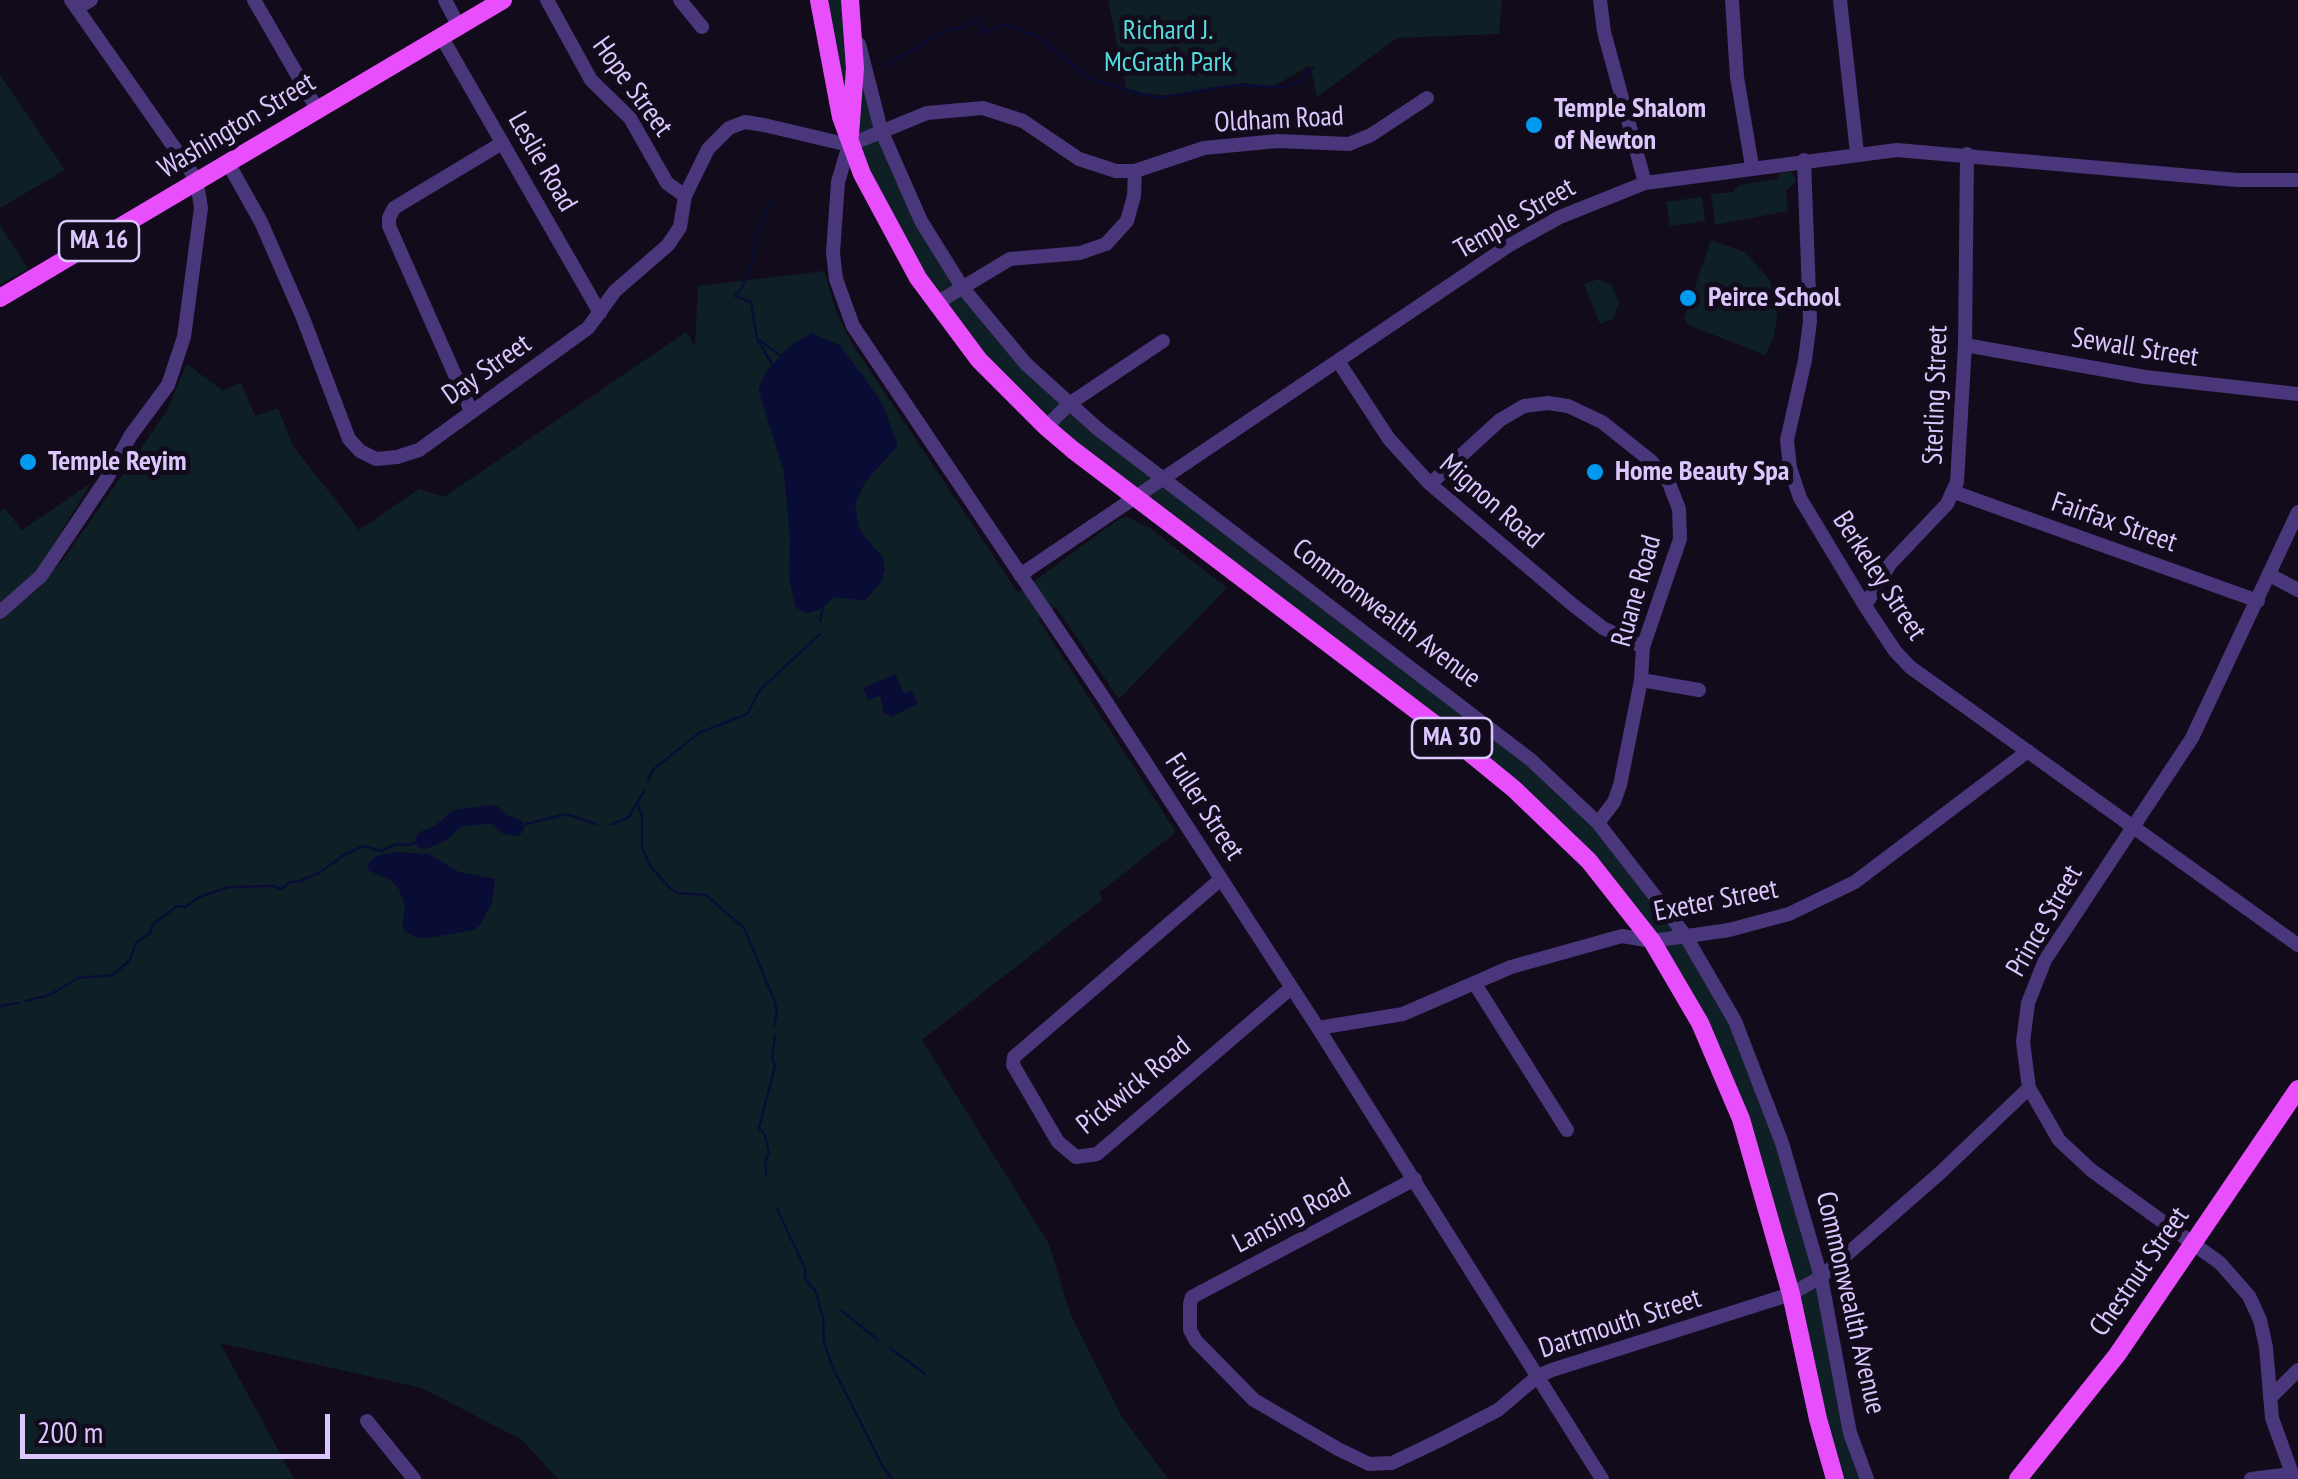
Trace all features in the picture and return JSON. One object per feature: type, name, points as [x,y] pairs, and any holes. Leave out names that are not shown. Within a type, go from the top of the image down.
[{"type":"main road","name":"Washington Street","points":[[0,298],[502,0]]},
{"type":"main road","name":"Commonwealth Avenue","points":[[819,0],[849,146],[897,244],[935,304],[979,360],[1046,427],[1514,789],[1589,860],[1652,941],[1719,1061],[1741,1119],[1791,1294],[1835,1479]]},
{"type":"main road","name":"Commonwealth Avenue","points":[[849,146],[854,90],[851,6]]},
{"type":"main road","name":"Chestnut Street","points":[[2018,1479],[2088,1393],[2298,1089]]},
{"type":"street","points":[[0,612],[41,576],[107,478],[131,435],[168,385],[184,337],[201,208],[197,183],[74,4],[91,0]]},
{"type":"street","points":[[254,0],[317,109]]},
{"type":"street","points":[[445,0],[458,26]]},
{"type":"street","name":"Hope Street","points":[[546,0],[591,80],[630,118],[667,183],[685,196]]},
{"type":"street","points":[[680,0],[702,27]]},
{"type":"street","points":[[1600,0],[1604,32],[1645,183]]},
{"type":"street","points":[[1732,0],[1737,77],[1752,166]]},
{"type":"street","points":[[1840,0],[1856,153]]},
{"type":"street","name":"Commonwealth Avenue","points":[[851,6],[881,130],[904,189],[962,287],[1016,352],[1069,404],[1504,739],[1598,824],[1685,935],[1735,1021],[1782,1143],[1821,1277],[1850,1433],[1867,1479]]},
{"type":"street","name":"Leslie Road","points":[[441,36],[600,313]]},
{"type":"street","name":"Oldham Road","points":[[849,146],[926,113],[983,108],[1022,120],[1079,159],[1116,171],[1134,171],[1204,148],[1278,141],[1349,144],[1371,135],[1427,98]]},
{"type":"street","name":"Day Street","points":[[228,164],[261,222],[349,439],[360,451],[376,459],[397,458],[418,450],[576,338],[615,291],[668,245],[680,227],[685,196],[708,149],[730,128],[745,122],[849,146]]},
{"type":"street","points":[[471,411],[389,226],[389,218],[394,208],[502,142]]},
{"type":"street","name":"Fuller Street","points":[[849,146],[841,164],[833,230],[836,279],[866,348],[1318,1028],[1602,1479]]},
{"type":"street","name":"Temple Street","points":[[1020,575],[1531,232],[1645,183],[1856,153],[1916,150],[2237,180],[2298,180]]},
{"type":"street","name":"Sterling Street","points":[[1865,606],[1902,548],[1954,492],[1965,345],[1966,154]]},
{"type":"street","name":"Berkeley Street","points":[[1804,160],[1810,321],[1806,360],[1788,440],[1790,468],[1800,498],[1865,606],[1910,667],[2298,945]]},
{"type":"street","points":[[935,304],[1010,259],[1080,253],[1106,244],[1128,221],[1134,171]]},
{"type":"street","points":[[1046,427],[1069,404],[1162,341]]},
{"type":"street","name":"Sewall Street","points":[[1965,345],[2129,374],[2298,394]]},
{"type":"street","name":"Mignon Road","points":[[1338,361],[1389,439],[1430,484],[1573,606],[1603,628],[1644,648]]},
{"type":"street","name":"Ruane Road","points":[[1430,484],[1500,420],[1531,404],[1568,406],[1625,438],[1664,476],[1677,500],[1678,544],[1644,648],[1620,785],[1614,802],[1598,824]]},
{"type":"street","name":"Fairfax Street","points":[[1954,492],[2258,601]]},
{"type":"street","name":"Prince Street","points":[[2293,1476],[2276,1432],[2266,1347],[2249,1296],[2237,1280],[2194,1243],[2075,1157],[2048,1124],[2029,1088],[2023,1022],[2034,980],[2068,922],[2192,738],[2298,512]]},
{"type":"street","points":[[2270,574],[2298,590]]},
{"type":"street","points":[[1641,680],[1699,690]]},
{"type":"street","name":"Exeter Street","points":[[1318,1028],[1403,1014],[1537,958],[1622,936],[1652,941],[1758,924],[1820,901],[1854,882],[2028,751]]},
{"type":"street","name":"Pickwick Road","points":[[1221,880],[1014,1057],[1013,1065],[1058,1142],[1076,1156],[1098,1154],[1291,988]]},
{"type":"street","points":[[1475,984],[1566,1130]]},
{"type":"street","name":"Dartmouth Street","points":[[1192,1297],[1189,1316],[1196,1341],[1254,1400],[1384,1472],[1498,1410],[1538,1376],[1600,1352],[1744,1312],[1791,1294],[1821,1277],[1940,1173],[2029,1088]]},
{"type":"street","name":"Lansing Road","points":[[1192,1297],[1415,1179]]},
{"type":"street","points":[[2270,1398],[2298,1370]]},
{"type":"street","points":[[367,1421],[414,1479]]},
{"type":"street","points":[[2251,1479],[2293,1476]]},
{"type":"green space","points":[[819,0],[850,0],[870,91],[921,221],[1026,364],[1569,794],[1685,935],[1769,1104],[1867,1479],[1835,1479],[1765,1198],[1673,975],[1561,833],[1217,560],[979,360],[862,174]]},
{"type":"green space","name":"Richard J. McGrath Park","points":[[1108,0],[1502,0],[1499,34],[1397,38],[1317,97],[1310,65],[1273,87],[1245,83],[1172,96],[1127,92]]},
{"type":"green space","points":[[0,75],[65,170],[0,208]]},
{"type":"green space","points":[[1791,172],[1796,181],[1786,191],[1788,211],[1715,225],[1711,194],[1733,192],[1739,185],[1779,179],[1779,173]]},
{"type":"green space","points":[[1702,197],[1705,221],[1670,226],[1666,202]]},
{"type":"green space","points":[[0,225],[28,269],[0,284]]},
{"type":"green space","points":[[1711,240],[1745,252],[1769,279],[1776,298],[1777,319],[1765,355],[1688,325],[1684,319]]},
{"type":"green space","points":[[824,271],[836,311],[851,342],[1018,593],[1120,518],[1127,517],[1150,528],[1227,588],[1119,699],[1056,607],[1038,619],[1176,832],[1099,893],[1103,899],[922,1040],[1049,1244],[1070,1313],[1121,1415],[1168,1479],[558,1479],[522,1440],[422,1388],[220,1343],[294,1479],[0,1479],[0,619],[37,590],[65,557],[166,412],[187,364],[223,391],[241,382],[255,416],[278,408],[293,446],[359,530],[419,489],[444,497],[686,332],[695,346],[698,286]]},
{"type":"green space","points":[[1599,279],[1612,285],[1619,303],[1613,319],[1600,324],[1584,284]]},
{"type":"green space","points":[[91,483],[36,573],[0,603],[0,511],[5,509],[22,530]]},
{"type":"shaded area","points":[[811,333],[839,345],[866,379],[883,405],[898,446],[865,482],[855,505],[860,530],[883,558],[881,582],[865,601],[835,597],[819,610],[808,613],[796,608],[794,602],[789,577],[784,472],[758,389],[766,372],[786,349]]},
{"type":"shaded area","points":[[895,674],[904,693],[912,690],[918,704],[890,717],[884,715],[880,696],[868,700],[863,688]]},
{"type":"shaded area","points":[[396,852],[429,854],[459,872],[495,879],[492,903],[480,925],[474,930],[429,938],[405,932],[405,907],[399,889],[389,879],[369,871],[367,864],[376,856]]},
{"type":"waterway","points":[[885,66],[946,30],[963,28],[978,20],[985,33],[1004,24],[1037,36],[1090,79],[1157,98],[1234,85],[1283,87],[1300,82],[1313,68]]},
{"type":"waterway","points":[[772,200],[755,239],[743,286],[735,296],[751,302],[757,339],[772,364]]},
{"type":"waterway","points":[[759,340],[781,356]]},
{"type":"waterway","points":[[820,621],[824,603]]},
{"type":"waterway","points":[[648,781],[653,770],[699,733],[747,714],[760,690],[820,634]]},
{"type":"waterway","points":[[610,825],[629,817],[644,791]]},
{"type":"waterway","points":[[638,806],[642,815],[642,848],[651,867],[671,889],[706,895],[744,928],[775,1002],[774,1025]]},
{"type":"waterway","points":[[424,840],[439,834],[458,818],[493,814],[515,827]]},
{"type":"waterway","points":[[515,827],[566,814],[596,824]]},
{"type":"waterway","points":[[25,1001],[50,995],[78,978],[113,975],[130,960],[136,943],[150,933],[153,924],[177,906],[185,907],[199,897],[229,887],[281,889],[319,873],[363,846],[381,851],[396,844],[424,840]]},
{"type":"waterway","points":[[0,1006],[18,1003]]},
{"type":"waterway","points":[[766,1174],[769,1153],[759,1128],[775,1066],[775,1035]]},
{"type":"waterway","points":[[777,1209],[805,1268],[805,1278],[816,1292],[824,1343],[834,1370],[892,1479]]},
{"type":"waterway","points":[[841,1310],[878,1340]]},
{"type":"waterway","points":[[890,1348],[925,1374]]},
{"type":"place","name":"Temple Shalom of Newton","points":[[1534,125]]},
{"type":"place","name":"Peirce School","points":[[1688,298]]},
{"type":"place","name":"Temple Reyim","points":[[28,462]]},
{"type":"place","name":"Home Beauty Spa","points":[[1595,472]]}]
